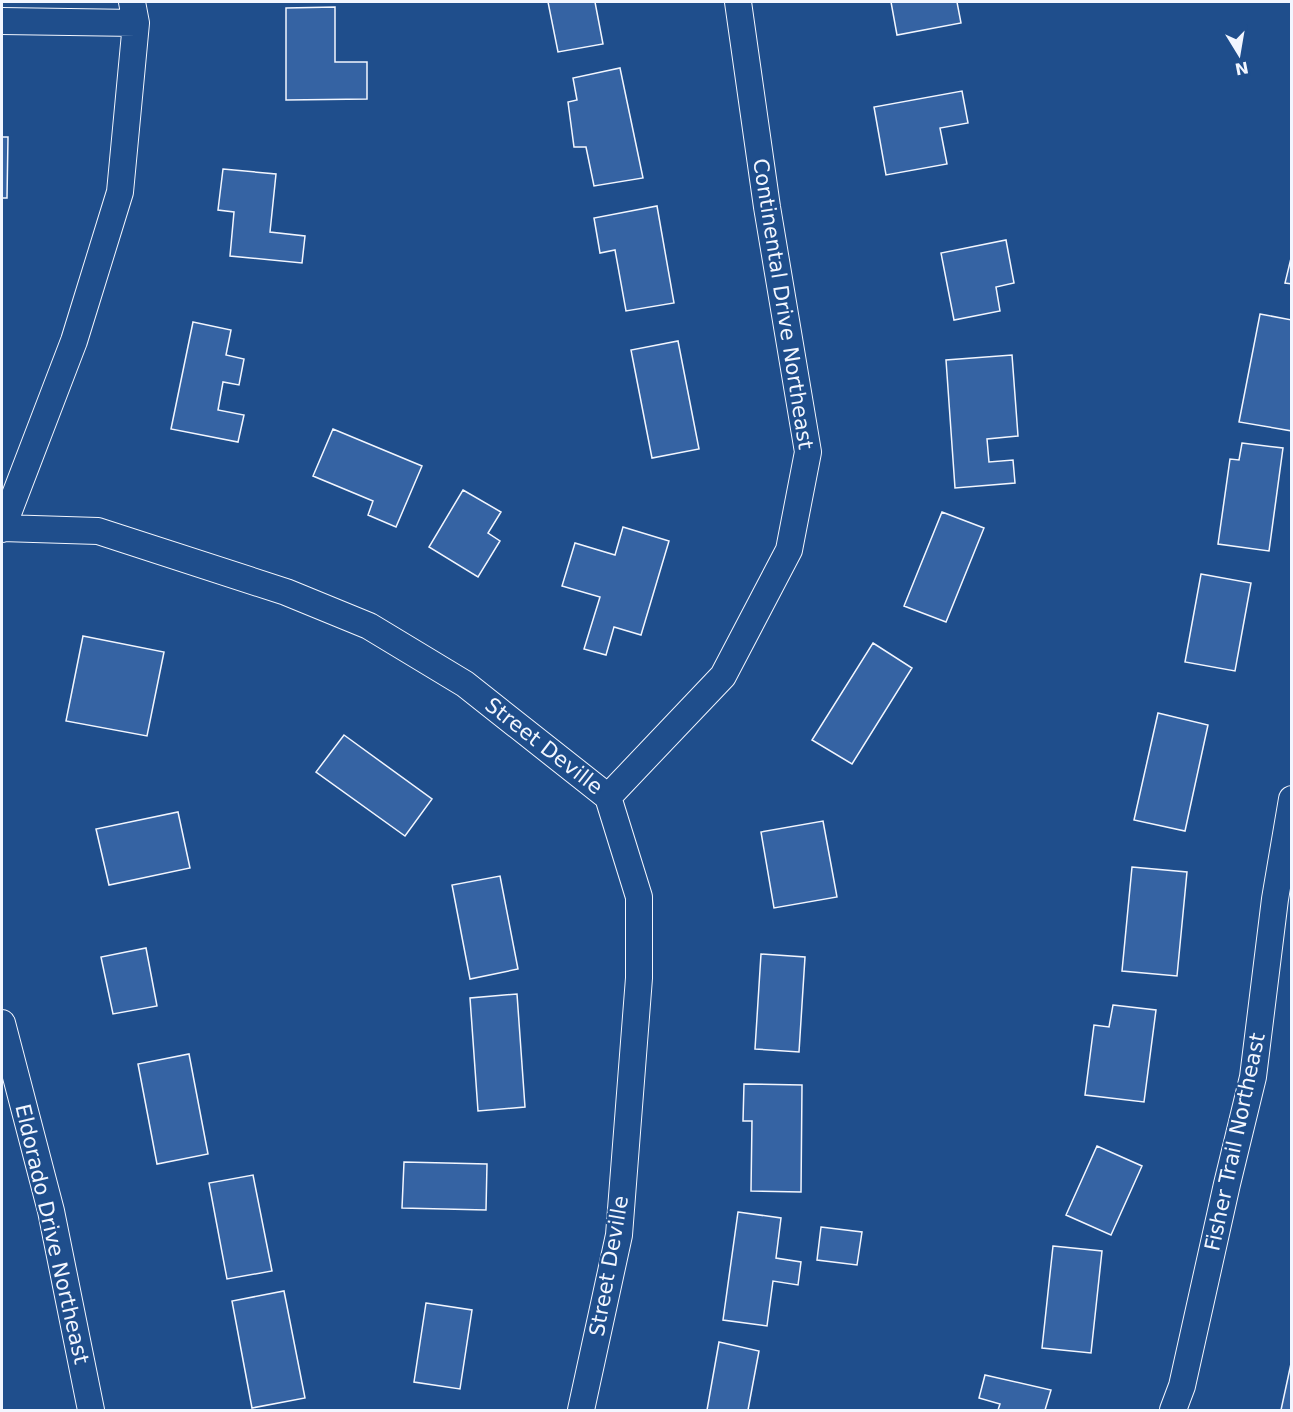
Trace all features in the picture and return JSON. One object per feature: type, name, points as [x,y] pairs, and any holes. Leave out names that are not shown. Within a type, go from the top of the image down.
[{"type":"street","name":"Continental Drive Northeast","points":[[608,797],[723,676],[789,550],[808,452],[767,207],[738,2]]},
{"type":"street","points":[[2,21],[134,12],[120,192],[74,342],[2,528]]},
{"type":"street","name":"Street Deville","points":[[2,528],[98,531],[286,592],[369,626],[465,684],[608,797],[639,897],[639,978],[619,1234],[581,1410]]},
{"type":"street","name":"Fisher Trail Northeast","points":[[1173,1410],[1182,1386],[1253,1077],[1275,899],[1292,800]]},
{"type":"street","name":"Eldorado Drive Northeast","points":[[2,1023],[51,1210],[91,1410]]},
{"type":"building","points":[[548,2],[595,2],[603,44],[558,52]]},
{"type":"building","points":[[891,2],[957,2],[961,23],[897,35]]},
{"type":"building","points":[[335,7],[335,62],[367,62],[367,99],[286,100],[286,8]]},
{"type":"building","points":[[620,68],[643,178],[594,186],[586,147],[574,147],[568,102],[577,100],[573,78]]},
{"type":"building","points":[[962,91],[968,123],[940,128],[947,164],[886,175],[874,107]]},
{"type":"building","points":[[2,137],[8,137],[7,198],[2,198]]},
{"type":"building","points":[[223,169],[276,174],[270,232],[305,236],[302,263],[230,256],[234,212],[218,210]]},
{"type":"building","points":[[657,206],[674,303],[626,311],[615,250],[600,253],[594,218]]},
{"type":"building","points":[[1006,240],[1014,283],[996,287],[1000,311],[954,320],[941,253]]},
{"type":"building","points":[[1292,254],[1292,284],[1285,283]]},
{"type":"building","points":[[1260,314],[1292,320],[1292,431],[1239,422]]},
{"type":"building","points":[[193,322],[231,330],[226,355],[244,359],[239,385],[223,382],[218,410],[244,415],[238,442],[171,429]]},
{"type":"building","points":[[678,341],[699,449],[652,458],[631,350]]},
{"type":"building","points":[[1012,355],[1018,436],[987,439],[989,462],[1013,460],[1015,483],[955,488],[946,360]]},
{"type":"building","points":[[333,429],[422,466],[396,527],[368,515],[373,501],[313,476]]},
{"type":"building","points":[[1242,443],[1283,448],[1269,551],[1218,544],[1230,459],[1239,460]]},
{"type":"building","points":[[463,490],[501,512],[488,533],[500,541],[478,577],[429,547]]},
{"type":"building","points":[[942,512],[984,528],[946,622],[904,606]]},
{"type":"building","points":[[623,527],[669,541],[641,635],[614,627],[606,655],[584,649],[600,597],[562,586],[575,543],[615,555]]},
{"type":"building","points":[[1201,574],[1251,583],[1235,671],[1185,662]]},
{"type":"building","points":[[83,636],[164,652],[147,736],[66,721]]},
{"type":"building","points":[[873,643],[912,668],[852,764],[812,740]]},
{"type":"building","points":[[1158,713],[1208,725],[1185,831],[1134,820]]},
{"type":"building","points":[[344,735],[432,799],[405,836],[316,772]]},
{"type":"building","points":[[178,812],[190,868],[109,885],[96,829]]},
{"type":"building","points":[[823,821],[837,897],[774,908],[761,832]]},
{"type":"building","points":[[1132,867],[1187,872],[1177,976],[1122,971]]},
{"type":"building","points":[[500,876],[518,969],[470,979],[452,885]]},
{"type":"building","points":[[146,948],[157,1006],[113,1014],[101,957]]},
{"type":"building","points":[[761,954],[805,957],[799,1052],[755,1049]]},
{"type":"building","points":[[517,994],[525,1107],[478,1111],[470,998]]},
{"type":"building","points":[[1113,1005],[1156,1010],[1144,1102],[1085,1095],[1094,1025],[1109,1027]]},
{"type":"building","points":[[189,1054],[208,1154],[157,1164],[138,1064]]},
{"type":"building","points":[[744,1084],[802,1085],[801,1192],[751,1191],[752,1121],[743,1121]]},
{"type":"building","points":[[1097,1146],[1142,1166],[1111,1235],[1066,1215]]},
{"type":"building","points":[[404,1162],[487,1164],[486,1210],[402,1208]]},
{"type":"building","points":[[253,1175],[272,1271],[227,1279],[209,1183]]},
{"type":"building","points":[[738,1212],[781,1218],[776,1258],[801,1262],[798,1285],[773,1281],[767,1326],[723,1320]]},
{"type":"building","points":[[821,1227],[862,1232],[857,1265],[817,1260]]},
{"type":"building","points":[[1053,1246],[1102,1251],[1091,1353],[1042,1348]]},
{"type":"building","points":[[284,1291],[305,1398],[252,1408],[232,1301]]},
{"type":"building","points":[[426,1303],[472,1310],[460,1389],[414,1382]]},
{"type":"building","points":[[719,1342],[759,1351],[748,1410],[707,1410]]},
{"type":"building","points":[[1292,1359],[1292,1410],[1281,1410]]},
{"type":"building","points":[[985,1375],[1051,1390],[1045,1410],[998,1410],[1000,1404],[979,1398]]}]
